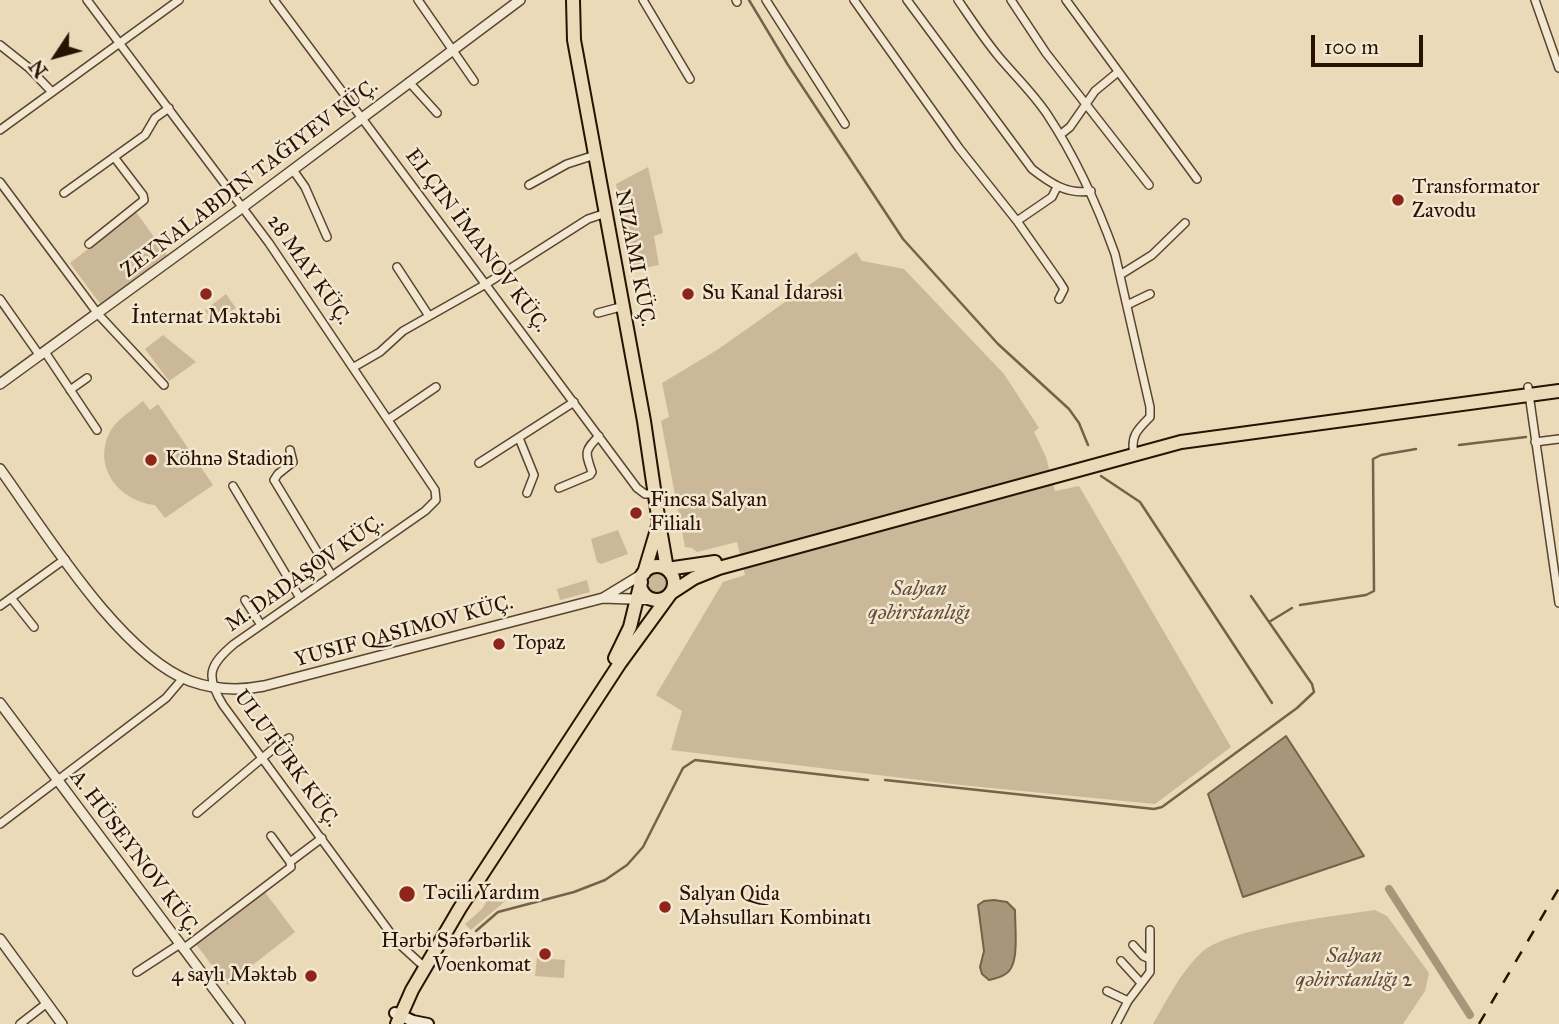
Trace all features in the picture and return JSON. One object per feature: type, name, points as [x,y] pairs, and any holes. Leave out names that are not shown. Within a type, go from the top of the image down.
[{"type":"main road","name":"NIZAMI KÜÇ.","points":[[573,0],[574,40],[624,306],[667,569]]},
{"type":"main road","points":[[642,578],[657,566],[667,569],[716,562],[1134,451],[1216,436],[1528,391],[1559,383]]},
{"type":"main road","points":[[1528,391],[1559,391]]},
{"type":"main road","points":[[642,578],[643,592],[657,600],[694,578],[719,568],[1134,451]]},
{"type":"main road","points":[[395,1019],[420,963],[472,876],[617,655],[630,627],[659,523]]},
{"type":"main road","points":[[395,1019],[477,879],[620,663],[671,593],[674,583],[667,569]]},
{"type":"main road","points":[[395,1019],[428,1024]]},
{"type":"street","name":"28 MAY KÜÇ.","points":[[87,0],[243,207],[432,482],[436,500]]},
{"type":"street","points":[[0,130],[179,0]]},
{"type":"street","name":"ELÇIN İMANOV KÜÇ.","points":[[274,0],[641,492],[655,494]]},
{"type":"street","points":[[418,0],[474,81]]},
{"type":"street","points":[[0,384],[520,0]]},
{"type":"street","points":[[643,0],[690,79]]},
{"type":"street","points":[[766,0],[845,124]]},
{"type":"street","points":[[854,0],[1064,289],[1059,299]]},
{"type":"street","points":[[907,0],[1028,165],[1057,187],[1079,192],[1091,191]]},
{"type":"street","points":[[958,0],[997,55],[1045,112],[1091,191],[1115,254],[1151,414],[1137,430],[1132,441],[1134,451]]},
{"type":"street","points":[[1011,0],[1046,53],[1149,185]]},
{"type":"street","points":[[1066,0],[1197,179]]},
{"type":"street","points":[[1535,0],[1559,68]]},
{"type":"street","points":[[0,45],[29,68],[52,92]]},
{"type":"street","points":[[1060,135],[1070,127],[1095,91],[1118,72]]},
{"type":"street","points":[[409,82],[437,113]]},
{"type":"street","points":[[64,193],[145,135],[155,118],[169,108]]},
{"type":"street","points":[[529,185],[567,164],[595,155]]},
{"type":"street","points":[[89,244],[144,200],[144,195],[114,157]]},
{"type":"street","points":[[293,170],[305,187],[327,236]]},
{"type":"street","points":[[0,182],[98,314],[164,385]]},
{"type":"street","points":[[1017,221],[1052,197],[1057,187]]},
{"type":"street","points":[[354,367],[380,352],[403,331],[486,284],[587,219],[606,213]]},
{"type":"street","points":[[1120,275],[1152,255],[1185,223]]},
{"type":"street","points":[[397,267],[429,316]]},
{"type":"street","points":[[1127,305],[1150,294]]},
{"type":"street","points":[[0,299],[70,390],[97,430]]},
{"type":"street","points":[[598,313],[624,306]]},
{"type":"street","points":[[70,390],[87,378]]},
{"type":"street","points":[[389,419],[436,387]]},
{"type":"street","points":[[1528,391],[1559,603]]},
{"type":"street","points":[[480,463],[574,402]]},
{"type":"street","points":[[559,488],[590,475],[592,472],[586,454],[587,448],[599,436]]},
{"type":"street","points":[[519,438],[534,475],[527,494]]},
{"type":"street","points":[[1535,442],[1559,439]]},
{"type":"street","points":[[290,450],[293,462],[274,480],[332,576]]},
{"type":"street","name":"ULUTÜRK KÜÇ.","points":[[0,469],[65,559],[126,635],[183,678],[213,687],[223,705],[397,942],[420,963]]},
{"type":"street","points":[[233,486],[300,598]]},
{"type":"street","name":"M. DADAŞOV KÜÇ.","points":[[213,687],[211,676],[216,659],[425,511],[436,500]]},
{"type":"street","points":[[0,606],[65,559]]},
{"type":"street","points":[[213,687],[240,690],[264,687],[603,597],[642,578]]},
{"type":"street","points":[[603,597],[657,600]]},
{"type":"street","points":[[11,598],[34,627]]},
{"type":"street","points":[[245,600],[261,625]]},
{"type":"street","points":[[0,824],[166,698],[183,678]]},
{"type":"street","name":"A. HÜSEYNOV KÜÇ.","points":[[0,703],[240,1024]]},
{"type":"street","points":[[197,813],[289,738]]},
{"type":"street","points":[[137,972],[181,946],[289,869],[290,862],[271,836]]},
{"type":"street","points":[[290,862],[322,838]]},
{"type":"street","points":[[1116,1024],[1150,972],[1150,930]]},
{"type":"street","points":[[0,939],[62,1024]]},
{"type":"street","points":[[1133,945],[1143,956],[1150,959]]},
{"type":"street","points":[[1121,961],[1141,983]]},
{"type":"street","points":[[1107,990],[1128,1002]]},
{"type":"street","points":[[20,1024],[47,1003]]},
{"type":"green space","points":[[648,167],[663,233],[654,236],[659,265],[633,270],[616,184]]},
{"type":"green space","points":[[136,212],[167,255],[101,305],[70,263]]},
{"type":"green space","name":"Salyan qəbirstanlığı","points":[[856,252],[862,261],[904,269],[1004,374],[1039,428],[1034,432],[1046,457],[1055,491],[1079,486],[1231,747],[1155,804],[961,785],[671,750],[682,711],[656,695],[723,582],[745,575],[737,542],[697,552],[685,547],[661,421],[669,417],[662,383],[717,350]]},
{"type":"green space","points":[[226,294],[236,308],[214,323],[205,310]]},
{"type":"green space","points":[[163,335],[196,362],[169,381],[145,349]]},
{"type":"green space","name":"Köhnə Stadion","points":[[143,401],[150,410],[158,404],[213,485],[165,518],[155,505],[130,497],[120,489],[106,468],[104,456],[111,430]]},
{"type":"green space","points":[[618,530],[628,554],[601,564],[597,562],[591,539]]},
{"type":"green space","points":[[657,573],[664,576],[667,583],[664,590],[657,593],[650,590],[647,583],[650,576]]},
{"type":"green space","points":[[587,580],[590,592],[560,600],[557,589]]},
{"type":"green space","points":[[495,887],[510,897],[471,930],[465,924],[482,909]]},
{"type":"green space","points":[[264,891],[295,932],[227,985],[195,943]]},
{"type":"green space","name":"Salyan qəbirstanlığı 2","points":[[1375,910],[1387,916],[1429,973],[1425,991],[1403,1024],[1153,1024],[1187,968],[1202,952],[1216,944],[1235,936],[1284,924]]},
{"type":"green space","points":[[537,958],[565,960],[564,978],[535,976]]},
{"type":"shaded area","points":[[1286,736],[1364,856],[1243,897],[1208,794]]},
{"type":"shaded area","points":[[994,900],[1007,902],[1015,910],[1016,947],[1011,969],[1003,976],[989,980],[982,974],[980,967],[984,951],[978,905]]},
{"type":"waterway","points":[[749,0],[788,65],[903,239],[998,344],[1069,409],[1079,423],[1088,445]]},
{"type":"waterway","points":[[1459,445],[1526,437]]},
{"type":"waterway","points":[[1300,605],[1366,595],[1374,591],[1373,459],[1416,449]]},
{"type":"waterway","points":[[1101,476],[1140,502],[1272,703]]},
{"type":"waterway","points":[[885,780],[1154,809],[1162,807],[1297,708],[1314,692],[1312,684],[1251,596]]},
{"type":"waterway","points":[[1269,622],[1292,608]]},
{"type":"waterway","points":[[476,931],[498,912],[574,892],[605,880],[627,865],[643,847],[683,768],[695,760],[868,780]]},
{"type":"waterway","points":[[1389,889],[1470,1015]]},
{"type":"railway","points":[[1479,1024],[1559,888]]},
{"type":"place","name":"Transformator Zavodu","points":[[1398,200]]},
{"type":"place","name":"İnternat Məktəbi","points":[[206,294]]},
{"type":"place","name":"Su Kanal İdarəsi","points":[[688,294]]},
{"type":"place","name":"Köhnə Stadion","points":[[151,460]]},
{"type":"place","name":"Fincsa Salyan Filialı","points":[[636,513]]},
{"type":"place","name":"Topaz","points":[[499,644]]},
{"type":"place","name":"Təcili Yardım","points":[[407,894]]},
{"type":"place","name":"Salyan Qida Məhsulları Kombinatı","points":[[665,907]]},
{"type":"place","name":"Hərbi Səfərbərlik Voenkomat","points":[[545,954]]},
{"type":"place","name":"4 saylı Məktəb","points":[[311,976]]}]
